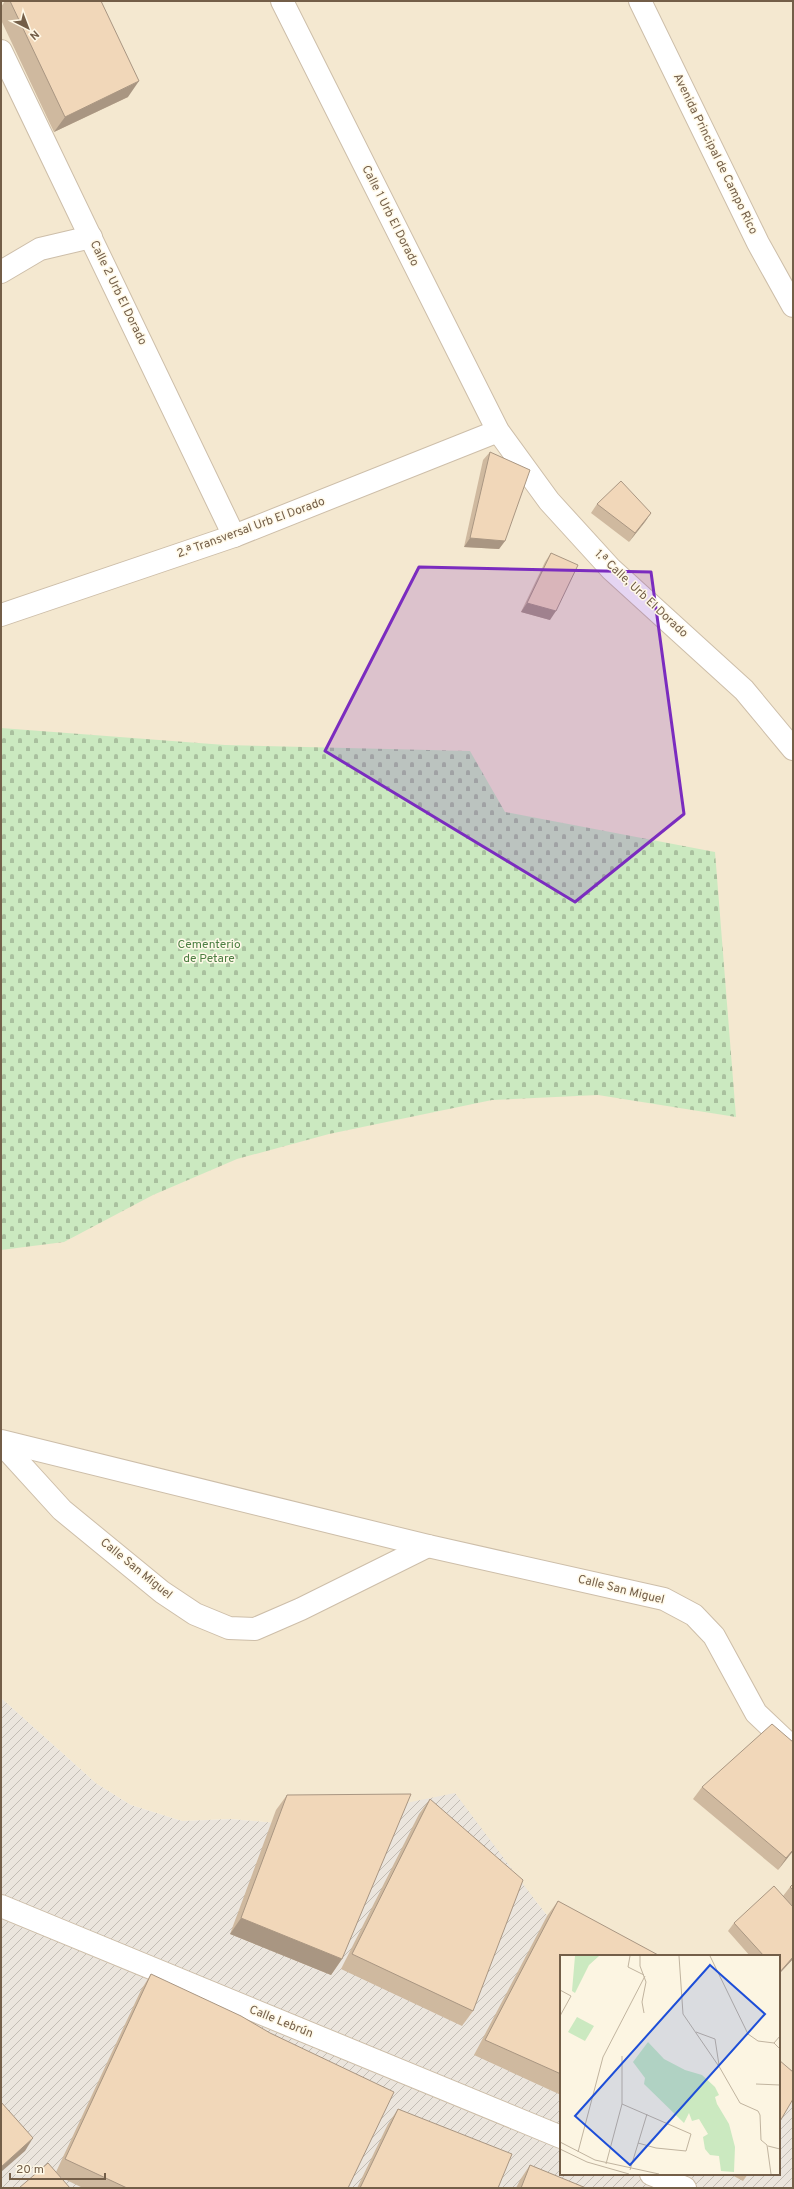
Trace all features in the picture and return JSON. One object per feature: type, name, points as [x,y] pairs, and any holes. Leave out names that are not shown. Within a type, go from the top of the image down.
[{"type":"street","name":"Calle 1 Urb El Dorado","points":[[282,1],[498,432]]},
{"type":"street","name":"Avenida Principal de Campo Rico","points":[[640,1],[758,243],[793,306]]},
{"type":"street","name":"Calle 2 Urb El Dorado","points":[[1,51],[234,536]]},
{"type":"street","points":[[1,272],[40,249],[90,237]]},
{"type":"street","name":"2.ª Transversal Urb El Dorado","points":[[1,615],[234,536],[498,432]]},
{"type":"street","name":"1.ª Calle, Urb El Dorado","points":[[498,432],[549,501],[611,569],[744,690],[793,748]]},
{"type":"street","name":"Calle San Miguel","points":[[1,1442],[428,1546],[664,1599],[694,1615],[714,1636],[756,1713],[793,1748]]},
{"type":"street","name":"Calle San Miguel","points":[[1,1442],[62,1510],[162,1592],[195,1614],[229,1628],[255,1629],[302,1609],[428,1546]]},
{"type":"street","name":"Calle Lebrún","points":[[1,1906],[560,2137]]},
{"type":"street","points":[[653,2175],[685,2188]]},
{"type":"highlighted area","points":[[419,567],[651,572],[684,814],[575,902],[325,751]]},
{"type":"shaded area","points":[[1,1],[793,1],[793,2086],[780,2073],[780,1955],[585,1955],[573,1948],[535,1900],[298,1825],[231,1819],[182,1821],[131,1805],[97,1784],[1,1698]]},
{"type":"shaded area","points":[[1,1698],[97,1784],[131,1805],[182,1821],[231,1819],[298,1825],[455,1793],[573,1948],[560,1955],[560,2175],[780,2175],[780,2073],[793,2086],[793,2188],[1,2188]]},
{"type":"green space","name":"Cementerio de Petare","points":[[1,728],[225,745],[470,751],[505,812],[715,852],[736,1117],[598,1095],[492,1100],[329,1134],[237,1159],[153,1195],[64,1242],[1,1250]]},
{"type":"building","points":[[10,1],[101,1],[139,81],[65,117]]},
{"type":"building","points":[[490,452],[530,470],[505,541],[470,538]]},
{"type":"building","points":[[621,481],[651,513],[635,533],[597,504]]},
{"type":"building","points":[[551,553],[578,565],[556,611],[527,603]]},
{"type":"building","points":[[772,1724],[793,1742],[793,1850],[786,1858],[702,1787]]},
{"type":"building","points":[[411,1794],[342,1959],[241,1918],[287,1795]]},
{"type":"building","points":[[430,1799],[523,1880],[473,2011],[352,1954]]},
{"type":"building","points":[[774,1886],[793,1907],[793,1957],[780,1972],[780,1955],[763,1955],[734,1923]]},
{"type":"building","points":[[558,1901],[658,1955],[560,1955],[560,2074],[485,2040]]},
{"type":"building","points":[[151,1974],[241,2016],[270,2033],[394,2092],[348,2188],[127,2188],[65,2159]]},
{"type":"building","points":[[780,2061],[793,2072],[793,2099],[780,2121]]},
{"type":"building","points":[[1,2102],[33,2138],[1,2167]]},
{"type":"building","points":[[398,2109],[512,2154],[498,2188],[360,2188]]},
{"type":"building","points":[[48,2163],[70,2188],[19,2188]]},
{"type":"building","points":[[530,2165],[586,2188],[521,2188]]}]
